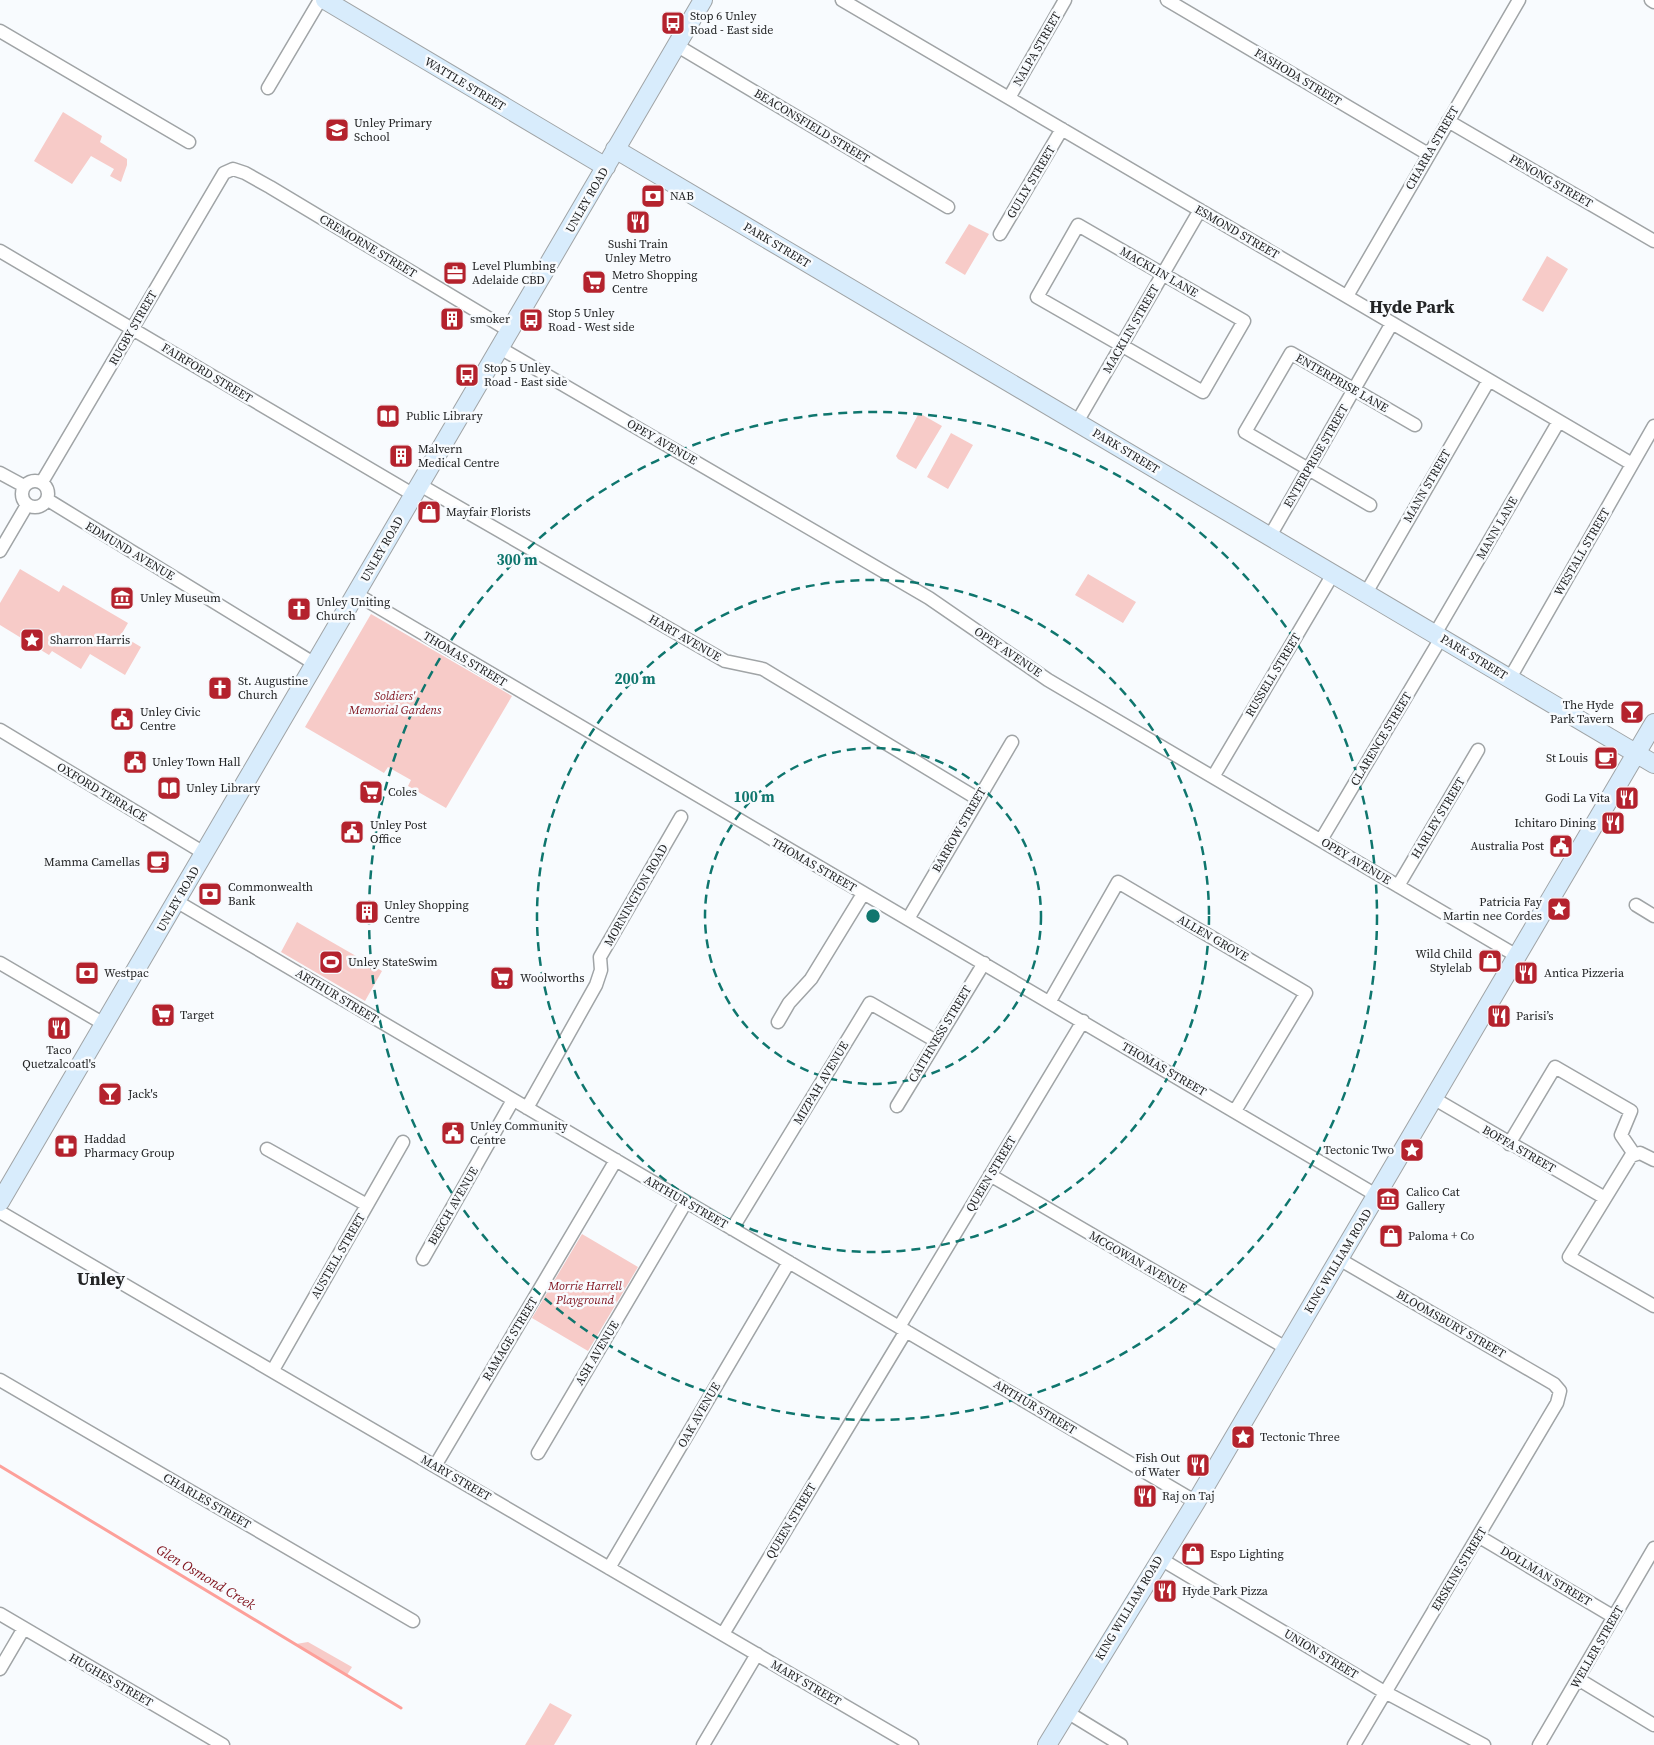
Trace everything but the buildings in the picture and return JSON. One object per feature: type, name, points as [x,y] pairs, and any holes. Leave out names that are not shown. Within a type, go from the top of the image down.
[{"type":"main road","name":"WATTLE STREET","points":[[325,0],[606,167]]},
{"type":"main road","name":"UNLEY ROAD","points":[[2,1195],[606,167],[676,45],[697,2]]},
{"type":"main road","name":"PARK STREET","points":[[615,149],[1654,764]]},
{"type":"main road","name":"KING WILLIAM ROAD","points":[[1047,1745],[1159,1558],[1196,1502],[1654,723]]},
{"type":"street","points":[[268,88],[320,0]]},
{"type":"street","name":"ESMOND STREET","points":[[842,0],[1632,464]]},
{"type":"street","name":"NALPA STREET","points":[[1009,98],[1066,0]]},
{"type":"street","name":"FASHODA STREET","points":[[1167,0],[1428,154]]},
{"type":"street","name":"CHARRA STREET","points":[[1347,296],[1519,0]]},
{"type":"street","points":[[0,31],[189,142]]},
{"type":"street","name":"BEACONSFIELD STREET","points":[[676,45],[948,207]]},
{"type":"street","name":"PENONG STREET","points":[[1448,121],[1654,241]]},
{"type":"street","name":"GULLY STREET","points":[[1000,234],[1062,129]]},
{"type":"street","name":"CREMORNE STREET","points":[[224,173],[233,169],[245,173],[510,330]]},
{"type":"street","name":"RUGBY STREET","points":[[42,482],[224,173]]},
{"type":"street","name":"MACKLIN STREET","points":[[1077,422],[1200,210]]},
{"type":"street","name":"MACKLIN LANE","points":[[1078,225],[1244,321],[1203,392],[1122,346],[1037,297],[1078,225]]},
{"type":"street","name":"FAIRFORD STREET","points":[[0,251],[133,329],[417,490]]},
{"type":"street","name":"ENTERPRISE STREET","points":[[1270,536],[1392,323]]},
{"type":"street","name":"OPEY AVENUE","points":[[500,348],[929,598],[1048,680],[1517,956]]},
{"type":"street","name":"ENTERPRISE LANE","points":[[1370,504],[1245,432],[1291,353],[1415,426]]},
{"type":"street","name":"MANN STREET","points":[[1366,593],[1489,380]]},
{"type":"street","name":"MANN LANE","points":[[1438,636],[1559,421]]},
{"type":"street","name":"WESTALL STREET","points":[[1510,678],[1654,426]]},
{"type":"street","points":[[0,473],[24,486]]},
{"type":"street","points":[[33,481],[42,482],[49,492],[48,500],[38,508],[28,505],[22,497],[24,486],[33,481]]},
{"type":"street","name":"HART AVENUE","points":[[417,490],[725,661],[763,669],[978,799]]},
{"type":"street","name":"EDMUND AVENUE","points":[[48,500],[315,664]]},
{"type":"street","points":[[0,551],[28,505]]},
{"type":"street","name":"RUSSELL STREET","points":[[1213,777],[1333,574]]},
{"type":"street","name":"THOMAS STREET","points":[[356,594],[863,894],[1050,1001],[1376,1195]]},
{"type":"street","name":"CLARENCE STREET","points":[[1321,840],[1438,636]]},
{"type":"street","name":"OXFORD TERRACE","points":[[0,730],[204,853]]},
{"type":"street","name":"BARROW STREET","points":[[908,919],[1012,742]]},
{"type":"street","name":"HARLEY STREET","points":[[1398,886],[1478,750]]},
{"type":"street","name":"MORNINGTON ROAD","points":[[527,1108],[596,986],[601,970],[600,957],[681,817]]},
{"type":"street","name":"ALLEN GROVE","points":[[1050,1001],[1118,882],[1306,992],[1235,1111]]},
{"type":"street","points":[[778,1022],[789,1003],[811,980],[863,894]]},
{"type":"street","name":"ARTHUR STREET","points":[[176,901],[1196,1502]]},
{"type":"street","points":[[1636,905],[1654,916]]},
{"type":"street","points":[[0,963],[104,1024]]},
{"type":"street","name":"CAITHNESS STREET","points":[[897,1106],[984,963]]},
{"type":"street","name":"MIZPAH AVENUE","points":[[732,1229],[870,1003],[936,1041]]},
{"type":"street","name":"QUEEN STREET","points":[[723,1634],[903,1329],[990,1175],[1083,1021]]},
{"type":"street","points":[[1508,1144],[1555,1067],[1631,1111],[1621,1135],[1634,1154]]},
{"type":"street","name":"BOFFA STREET","points":[[1433,1098],[1508,1144],[1605,1198]]},
{"type":"street","name":"BEECH AVENUE","points":[[423,1259],[513,1100]]},
{"type":"street","name":"AUSTELL STREET","points":[[273,1370],[403,1142]]},
{"type":"street","points":[[267,1149],[367,1205]]},
{"type":"street","points":[[1654,1160],[1646,1155],[1634,1154],[1629,1159],[1569,1257],[1654,1306]]},
{"type":"street","name":"RAMAGE STREET","points":[[435,1466],[616,1160]]},
{"type":"street","name":"MCGOWAN AVENUE","points":[[990,1175],[1286,1348]]},
{"type":"street","name":"ASH AVENUE","points":[[538,1453],[686,1202]]},
{"type":"street","name":"MARY STREET","points":[[0,1212],[912,1745]]},
{"type":"street","name":"BLOOMSBURY STREET","points":[[1339,1259],[1554,1384],[1560,1392]]},
{"type":"street","name":"OAK AVENUE","points":[[609,1568],[789,1262]]},
{"type":"street","name":"CHARLES STREET","points":[[0,1380],[413,1621]]},
{"type":"street","name":"ERSKINE STREET","points":[[1354,1745],[1557,1403],[1560,1392]]},
{"type":"street","name":"DOLLMAN STREET","points":[[1478,1536],[1614,1617]]},
{"type":"street","name":"WELLER STREET","points":[[1540,1745],[1614,1617],[1652,1556]]},
{"type":"street","name":"UNION STREET","points":[[1159,1558],[1385,1692],[1484,1745]]},
{"type":"street","name":"HUGHES STREET","points":[[0,1614],[216,1743]]},
{"type":"street","points":[[0,1669],[24,1628]]},
{"type":"street","points":[[703,1745],[757,1654]]},
{"type":"street","points":[[1578,1679],[1654,1725]]},
{"type":"street","points":[[1067,1712],[1122,1745]]},
{"type":"green space","points":[[63,112],[102,136],[100,142],[127,159],[127,165],[121,182],[110,176],[114,169],[91,156],[72,184],[34,161]]},
{"type":"green space","points":[[969,224],[989,234],[965,275],[945,263]]},
{"type":"green space","points":[[1547,256],[1568,269],[1543,312],[1522,300]]},
{"type":"green space","points":[[919,413],[942,426],[916,469],[896,456]]},
{"type":"green space","points":[[951,433],[973,445],[948,489],[927,477]]},
{"type":"green space","points":[[20,569],[59,592],[63,585],[128,623],[121,635],[141,647],[125,675],[90,654],[81,669],[52,651],[49,655],[0,625],[0,603]]},
{"type":"green space","points":[[1088,574],[1136,602],[1123,623],[1075,595]]},
{"type":"green space","name":"Soldiers' Memorial Gardens","points":[[371,614],[512,696],[446,808],[408,786],[411,780],[388,767],[384,773],[305,727]]},
{"type":"green space","name":"Unley StateSwim","points":[[297,922],[382,971],[365,1001],[281,952]]},
{"type":"green space","name":"Morrie Harrell Playground","points":[[582,1234],[638,1267],[588,1351],[532,1318]]},
{"type":"green space","points":[[308,1642],[352,1667],[347,1675],[296,1644]]},
{"type":"green space","points":[[550,1703],[572,1715],[554,1745],[525,1745]]},
{"type":"waterway","name":"Glen Osmond Creek","points":[[0,1466],[401,1708]]},
{"type":"place","name":"Stop 6 Unley Road - East side","points":[[673,23]]},
{"type":"place","name":"Unley Primary School","points":[[337,130]]},
{"type":"place","name":"NAB","points":[[653,196]]},
{"type":"place","name":"Sushi Train Unley Metro","points":[[638,222]]},
{"type":"place","name":"Level Plumbing Adelaide CBD","points":[[455,273]]},
{"type":"place","name":"Metro Shopping Centre","points":[[594,282]]},
{"type":"place","name":"smoker","points":[[452,319]]},
{"type":"place","name":"Stop 5 Unley Road - West side","points":[[531,320]]},
{"type":"place","name":"Stop 5 Unley Road - East side","points":[[467,375]]},
{"type":"place","name":"Public Library","points":[[388,416]]},
{"type":"place","name":"Malvern Medical Centre","points":[[401,456]]},
{"type":"place","name":"Mayfair Florists","points":[[429,512]]},
{"type":"place","name":"Unley Museum","points":[[122,598]]},
{"type":"place","name":"Unley Uniting Church","points":[[299,609]]},
{"type":"place","name":"Sharron Harris","points":[[32,640]]},
{"type":"place","name":"St. Augustine Church","points":[[220,688]]},
{"type":"place","name":"The Hyde Park Tavern","points":[[1632,712]]},
{"type":"place","name":"Unley Civic Centre","points":[[122,719]]},
{"type":"place","name":"St Louis","points":[[1606,758]]},
{"type":"place","name":"Unley Town Hall","points":[[135,762]]},
{"type":"place","name":"Unley Library","points":[[169,788]]},
{"type":"place","name":"Coles","points":[[371,792]]},
{"type":"place","name":"Godi La Vita","points":[[1627,798]]},
{"type":"place","name":"Ichitaro Dining","points":[[1613,823]]},
{"type":"place","name":"Unley Post Office","points":[[352,832]]},
{"type":"place","name":"Australia Post","points":[[1561,846]]},
{"type":"place","name":"Mamma Camellas","points":[[158,862]]},
{"type":"place","name":"Commonwealth Bank","points":[[210,894]]},
{"type":"place","name":"Patricia Fay Martin nee Cordes","points":[[1559,909]]},
{"type":"place","name":"Unley Shopping Centre","points":[[367,912]]},
{"type":"place","name":"Wild Child Stylelab","points":[[1490,961]]},
{"type":"place","name":"Unley StateSwim","points":[[331,962]]},
{"type":"place","name":"Westpac","points":[[87,973]]},
{"type":"place","name":"Antica Pizzeria","points":[[1526,973]]},
{"type":"place","name":"Woolworths","points":[[502,978]]},
{"type":"place","name":"Target","points":[[163,1015]]},
{"type":"place","name":"Parisi’s","points":[[1499,1016]]},
{"type":"place","name":"Taco Quetzalcoatl's","points":[[59,1028]]},
{"type":"place","name":"Jack's","points":[[110,1094]]},
{"type":"place","name":"Unley Community Centre","points":[[453,1133]]},
{"type":"place","name":"Haddad Pharmacy Group","points":[[66,1146]]},
{"type":"place","name":"Tectonic Two","points":[[1412,1150]]},
{"type":"place","name":"Calico Cat Gallery","points":[[1388,1199]]},
{"type":"place","name":"Paloma + Co","points":[[1391,1236]]},
{"type":"place","name":"Tectonic Three","points":[[1243,1437]]},
{"type":"place","name":"Fish Out of Water","points":[[1198,1465]]},
{"type":"place","name":"Raj on Taj","points":[[1145,1496]]},
{"type":"place","name":"Espo Lighting","points":[[1193,1554]]},
{"type":"place","name":"Hyde Park Pizza","points":[[1165,1591]]},
{"type":"district","name":"Hyde Park","points":[[1412,306]]},
{"type":"district","name":"Unley","points":[[101,1278]]}]
